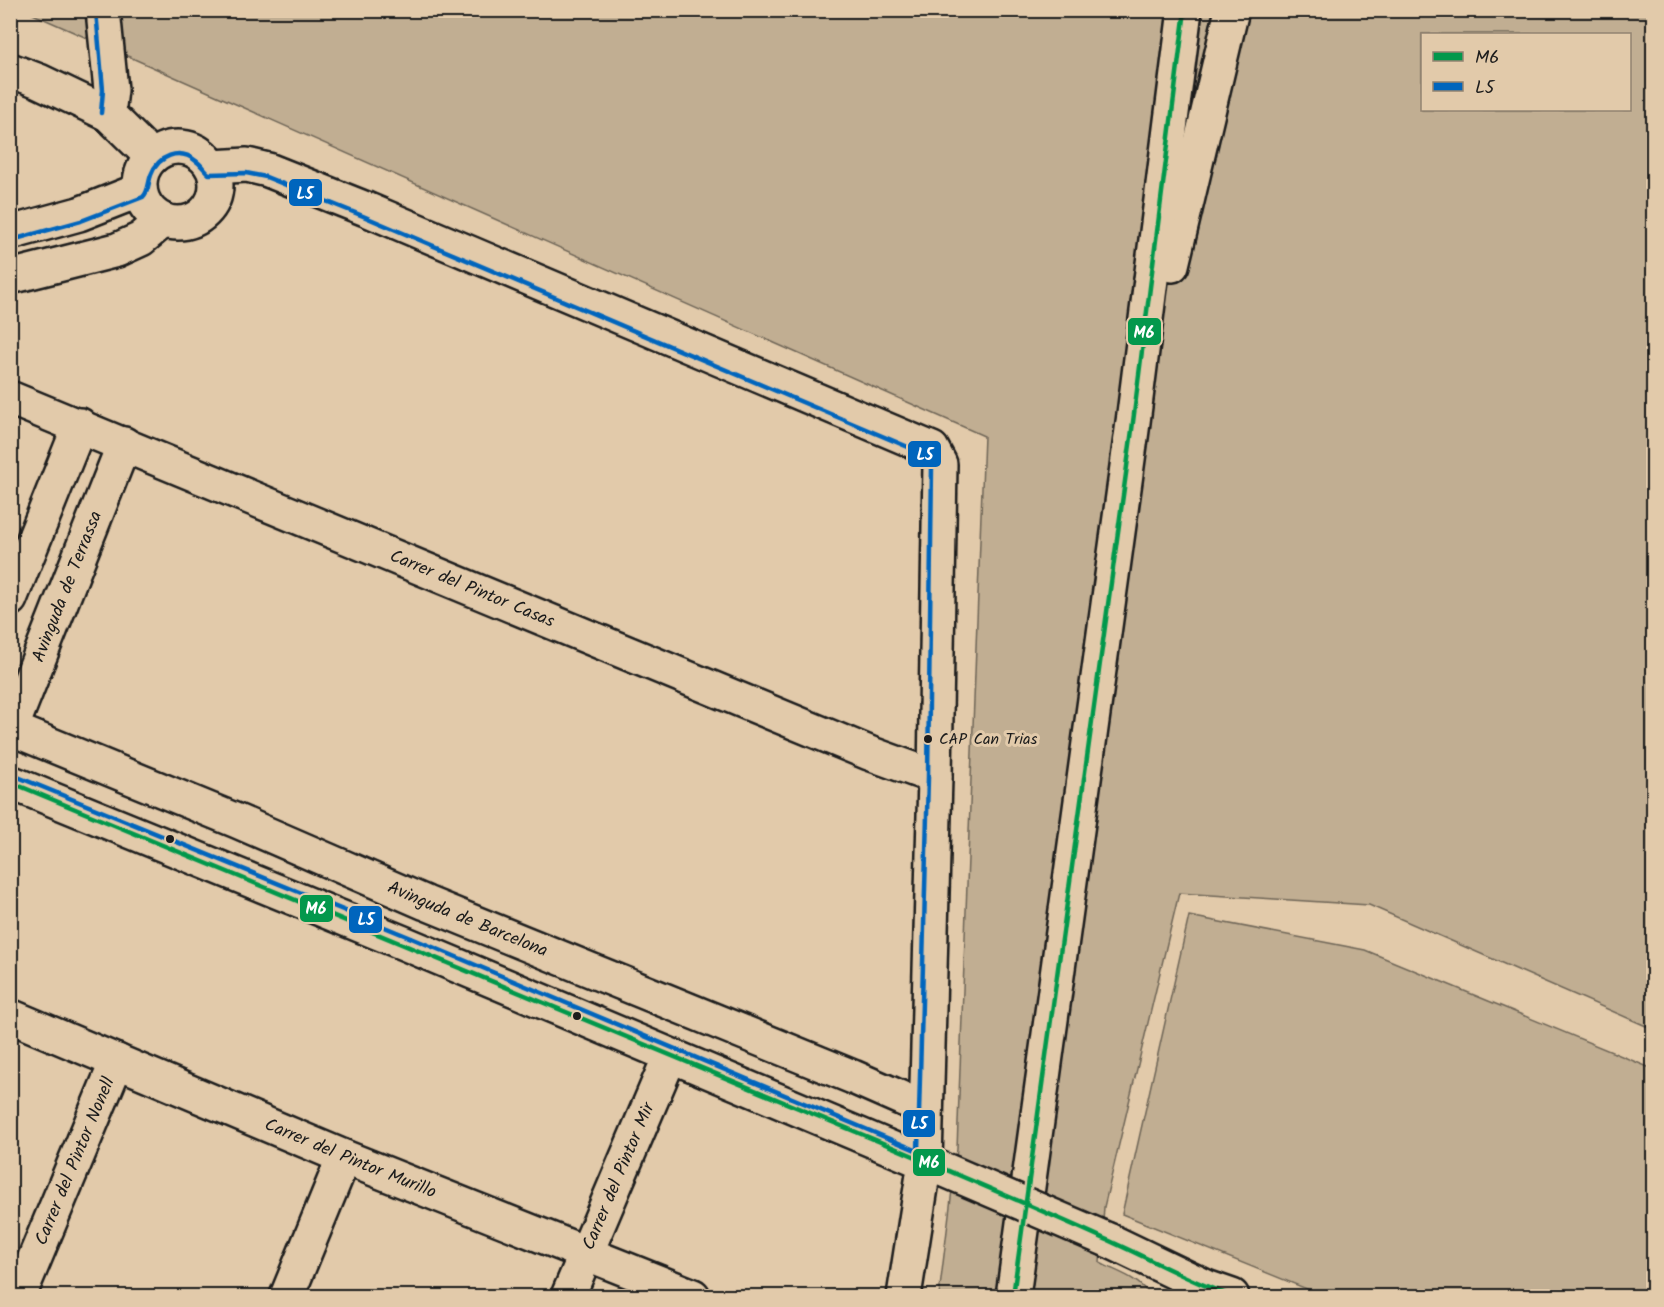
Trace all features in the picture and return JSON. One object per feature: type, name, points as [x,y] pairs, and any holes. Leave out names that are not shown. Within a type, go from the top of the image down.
[{"type":"street","points":[[103,10],[111,90],[108,114]]},
{"type":"street","points":[[1013,1296],[1132,430],[1185,10]]},
{"type":"street","points":[[1132,430],[1232,10]]},
{"type":"street","points":[[10,70],[39,81],[108,114],[152,157]]},
{"type":"street","points":[[170,147],[187,147],[201,154],[212,168],[217,185],[216,193],[204,213],[179,224],[165,221],[148,208],[140,190],[144,169],[152,157],[163,150],[170,147]]},
{"type":"street","points":[[212,168],[247,165],[268,170],[366,209],[932,449],[940,464],[926,1109],[935,1166],[904,1296]]},
{"type":"street","points":[[10,233],[79,214],[140,190]]},
{"type":"street","points":[[10,277],[117,250],[141,239],[165,221]]},
{"type":"street","name":"Carrer del Pintor Casas","points":[[10,398],[869,753],[935,777]]},
{"type":"street","points":[[10,599],[80,425]]},
{"type":"street","name":"Avinguda de Terrassa","points":[[11,729],[124,444]]},
{"type":"street","name":"Avinguda de Barcelona","points":[[11,729],[237,821],[426,903],[854,1077],[926,1109]]},
{"type":"street","points":[[10,782],[406,944],[935,1166],[1108,1240],[1214,1293]]},
{"type":"street","name":"Carrer del Pintor Murillo","points":[[10,1016],[344,1157],[693,1296]]},
{"type":"street","name":"Carrer del Pintor Mir","points":[[568,1296],[670,1056]]},
{"type":"street","name":"Carrer del Pintor Nonell","points":[[20,1296],[117,1061]]},
{"type":"street","points":[[287,1296],[344,1157]]},
{"type":"shaded area","points":[[26,11],[1653,11],[1653,1029],[1369,905],[1179,893],[1104,1207],[1100,1263],[1134,1280],[1150,1296],[939,1296],[957,1149],[984,436]]},
{"type":"shaded area","points":[[1189,916],[1365,950],[1653,1069],[1653,1296],[1324,1296],[1122,1214]]},
{"type":"transit line","name":"M6","points":[[1013,1296],[1132,430],[1185,10]]},
{"type":"transit line","name":"L5","points":[[96,11],[103,90],[101,113]]},
{"type":"transit line","name":"L5","points":[[12,240],[81,221],[143,197],[154,168],[170,156],[183,155],[198,162],[209,174],[246,173],[266,177],[363,216],[927,455],[932,466],[928,777],[918,1151],[409,937],[13,775]]},
{"type":"transit line","name":"M6","points":[[10,782],[878,1141],[1232,1296]]},
{"type":"place","name":"CAP Can Trias","points":[[928,739]]}]
